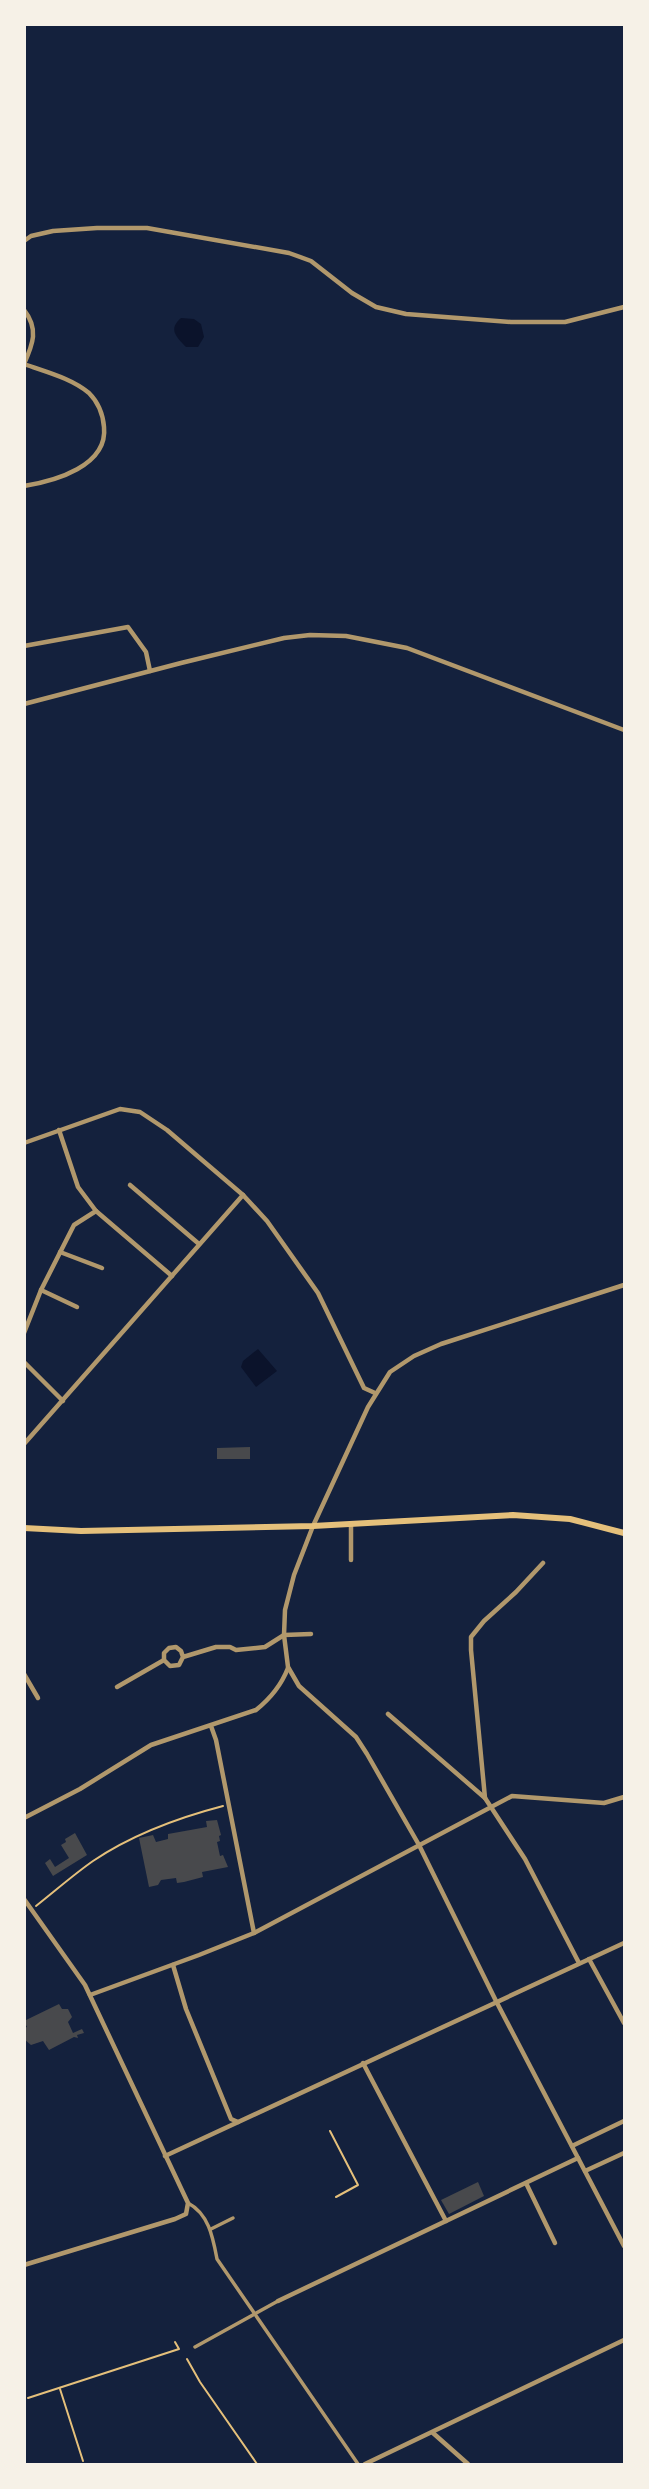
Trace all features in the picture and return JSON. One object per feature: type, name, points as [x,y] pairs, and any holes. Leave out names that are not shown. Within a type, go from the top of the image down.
[{"type":"main road","points":[[24,1528],[81,1531],[313,1526],[513,1515],[570,1519],[625,1533]]},
{"type":"street","points":[[24,241],[32,236],[53,231],[147,228],[289,253],[311,261],[352,293],[376,307],[405,314],[511,323],[565,322],[625,307]]},
{"type":"street","points":[[24,310],[34,327],[34,339],[24,364],[76,384],[91,395],[103,415],[105,436],[99,453],[81,467],[42,483],[24,486]]},
{"type":"street","points":[[24,646],[128,627],[146,652],[150,671]]},
{"type":"street","points":[[24,704],[284,639],[325,635],[370,639],[407,648],[625,730]]},
{"type":"street","points":[[24,1143],[120,1108],[140,1112],[167,1130],[243,1195],[267,1221],[318,1293],[364,1388],[375,1393]]},
{"type":"street","points":[[59,1130],[78,1187],[96,1211],[172,1276]]},
{"type":"street","points":[[130,1185],[200,1244]]},
{"type":"street","points":[[24,1444],[243,1195]]},
{"type":"street","points":[[24,1333],[41,1290],[74,1225],[96,1211]]},
{"type":"street","points":[[60,1252],[102,1268]]},
{"type":"street","points":[[625,1285],[440,1344],[414,1356],[390,1372],[375,1393],[313,1526],[288,1598],[284,1635],[288,1667],[299,1686],[356,1737],[419,1845],[496,2001],[625,2246]]},
{"type":"street","points":[[41,1290],[77,1307]]},
{"type":"street","points":[[24,1362],[63,1401]]},
{"type":"street","points":[[351,1524],[351,1560]]},
{"type":"street","points":[[485,1798],[471,1637],[543,1563]]},
{"type":"street","points":[[183,1657],[216,1647],[236,1650],[265,1647],[284,1635],[311,1634]]},
{"type":"street","points":[[176,1647],[183,1657],[179,1665],[170,1666],[164,1660],[164,1653],[169,1648],[176,1647]]},
{"type":"street","points":[[117,1686],[164,1660]]},
{"type":"street","points":[[24,1818],[80,1789],[150,1745],[256,1710],[283,1681],[288,1667]]},
{"type":"street","points":[[24,1674],[38,1698]]},
{"type":"street","points":[[388,1714],[485,1798],[525,1859],[579,1963]]},
{"type":"street","points":[[211,1726],[254,1933]]},
{"type":"street","points":[[90,1995],[254,1933],[512,1797],[604,1803],[625,1797]]},
{"type":"street","points":[[24,1899],[90,1995],[188,2203],[186,2214],[175,2219],[24,2265]]},
{"type":"street","points":[[165,2156],[625,1942]]},
{"type":"street","points":[[589,1959],[625,2023]]},
{"type":"street","points":[[173,1965],[186,2009],[231,2119],[238,2122]]},
{"type":"street","points":[[363,2063],[446,2221]]},
{"type":"street","points":[[572,2146],[625,2121]]},
{"type":"street","points":[[585,2171],[625,2153]]},
{"type":"street","points":[[195,2347],[278,2301],[578,2158]]},
{"type":"street","points":[[526,2183],[555,2243]]},
{"type":"street","points":[[188,2203],[196,2207],[211,2229],[217,2259],[358,2465]]},
{"type":"street","points":[[211,2229],[233,2218]]},
{"type":"street","points":[[365,2465],[625,2340]]},
{"type":"street","points":[[433,2433],[468,2465]]},
{"type":"path","points":[[32,1909],[91,1862],[129,1840],[183,1816],[228,1805]]},
{"type":"path","points":[[330,2131],[358,2185],[336,2197]]},
{"type":"path","points":[[28,2398],[179,2350],[175,2342]]},
{"type":"path","points":[[187,2360],[257,2465]]},
{"type":"path","points":[[59,2387],[83,2461]]},
{"type":"water","points":[[181,318],[194,319],[201,324],[204,337],[198,347],[186,347],[177,336],[174,329]]},
{"type":"water","points":[[258,1349],[277,1371],[256,1387],[241,1367],[243,1361]]},
{"type":"building","points":[[250,1447],[250,1459],[217,1459],[217,1448]]},
{"type":"building","points":[[217,1820],[221,1835],[220,1841],[217,1842],[220,1856],[223,1855],[228,1867],[202,1872],[203,1877],[184,1882],[177,1883],[176,1878],[161,1880],[158,1885],[149,1887],[139,1838],[153,1835],[156,1842],[168,1839],[168,1834],[207,1827],[206,1821]]},
{"type":"building","points":[[75,1833],[87,1855],[53,1876],[45,1863],[50,1859],[55,1867],[69,1858],[61,1845]]},
{"type":"building","points":[[59,2004],[62,2009],[68,2009],[72,2017],[68,2022],[73,2033],[82,2029],[84,2033],[49,2050],[43,2041],[31,2045],[24,2039],[24,2028],[27,2027],[24,2021]]},
{"type":"building","points":[[478,2182],[484,2196],[449,2214],[441,2200]]}]
